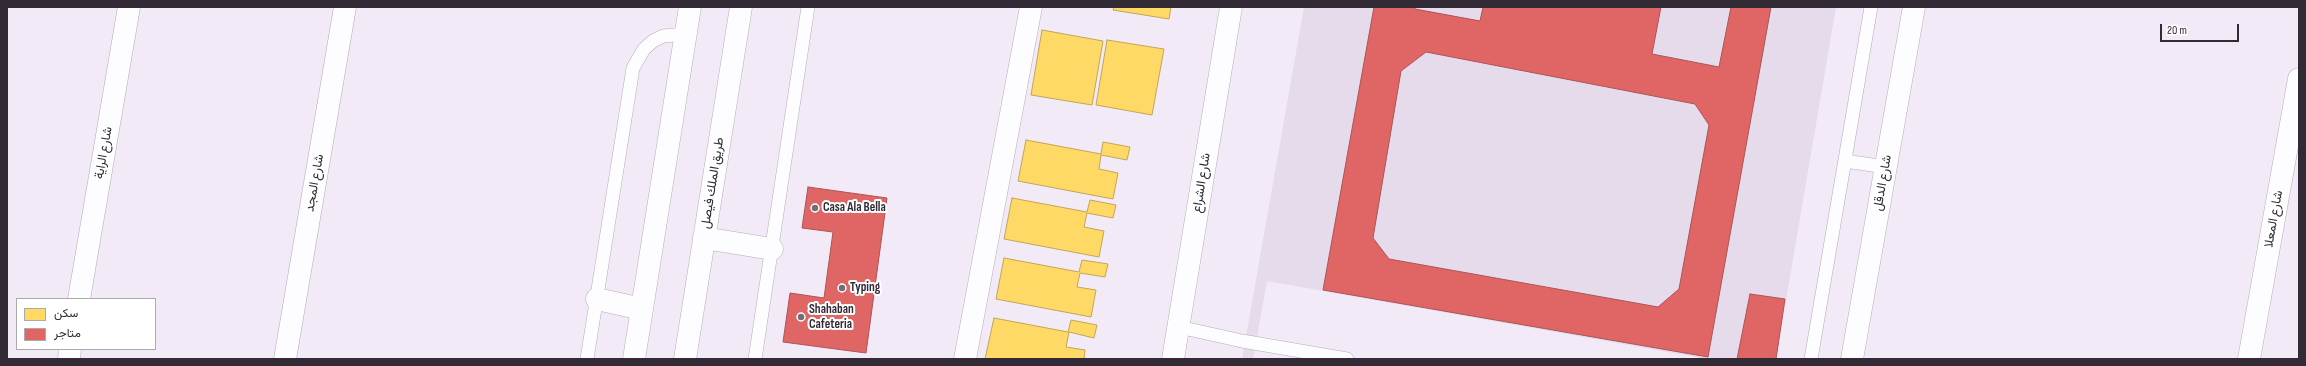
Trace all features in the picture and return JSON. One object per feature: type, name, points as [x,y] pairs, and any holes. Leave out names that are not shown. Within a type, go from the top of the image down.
[{"type":"street","name":"شارع الراية","points":[[79,298],[129,7]]},
{"type":"street","name":"شارع المجد","points":[[285,359],[345,7]]},
{"type":"street","points":[[634,359],[690,7]]},
{"type":"street","name":"طريق الملك فيصل","points":[[685,359],[741,7]]},
{"type":"street","points":[[965,359],[1031,7]]},
{"type":"street","name":"شارع الشراع","points":[[1173,359],[1231,7]]},
{"type":"street","name":"شارع الدقل","points":[[1852,359],[1914,7]]},
{"type":"street","name":"شارع المعلا","points":[[2249,359],[2299,79]]},
{"type":"street","points":[[704,238],[772,249]]},
{"type":"street","points":[[597,299],[642,309]]},
{"type":"lane","points":[[755,359],[808,7]]},
{"type":"lane","points":[[1811,359],[1871,7]]},
{"type":"lane","points":[[587,359],[633,68],[641,53],[653,42],[663,36],[686,34]]},
{"type":"lane","points":[[1845,161],[1886,167]]},
{"type":"lane","points":[[1179,327],[1242,341],[1347,359]]},
{"type":"shaded area","points":[[1304,7],[1836,7],[1776,359],[1707,359],[1267,281],[1253,359],[1242,359]]},
{"type":"building: سكن","points":[[1114,7],[1171,7],[1169,19],[1113,10]]},
{"type":"building: سكن","points":[[1042,30],[1103,41],[1092,105],[1031,95]]},
{"type":"building: سكن","points":[[1107,40],[1164,49],[1152,115],[1096,105]]},
{"type":"building: سكن","points":[[1026,140],[1101,154],[1103,142],[1130,147],[1127,160],[1101,155],[1099,169],[1118,173],[1113,199],[1018,181]]},
{"type":"building: سكن","points":[[1012,198],[1087,212],[1090,200],[1116,205],[1113,218],[1087,213],[1084,227],[1104,231],[1099,257],[1004,239]]},
{"type":"building: سكن","points":[[1004,258],[1079,272],[1082,260],[1108,264],[1105,277],[1080,273],[1077,287],[1096,290],[1091,317],[996,299]]},
{"type":"building: سكن","points":[[994,318],[1068,332],[1071,320],[1097,325],[1094,338],[1069,332],[1066,347],[1085,350],[1084,359],[985,359]]},
{"type":"building: متاجر","points":[[1374,7],[1415,7],[1415,9],[1480,21],[1483,7],[1661,7],[1652,54],[1719,67],[1731,7],[1771,7],[1708,357],[1323,290]],"holes":[[[1426,52],[1695,104],[1709,125],[1679,289],[1658,307],[1389,259],[1373,238],[1401,71]]]},
{"type":"building: متاجر","points":[[808,187],[887,198],[866,353],[783,342],[790,293],[824,298],[833,232],[802,228]]},
{"type":"building: متاجر","points":[[1750,294],[1785,299],[1776,359],[1737,359]]},
{"type":"place","name":"Casa Ala Bella","points":[[815,208]]},
{"type":"place","name":"Typing","points":[[842,288]]},
{"type":"place","name":"Shahaban Cafeteria","points":[[801,317]]}]
